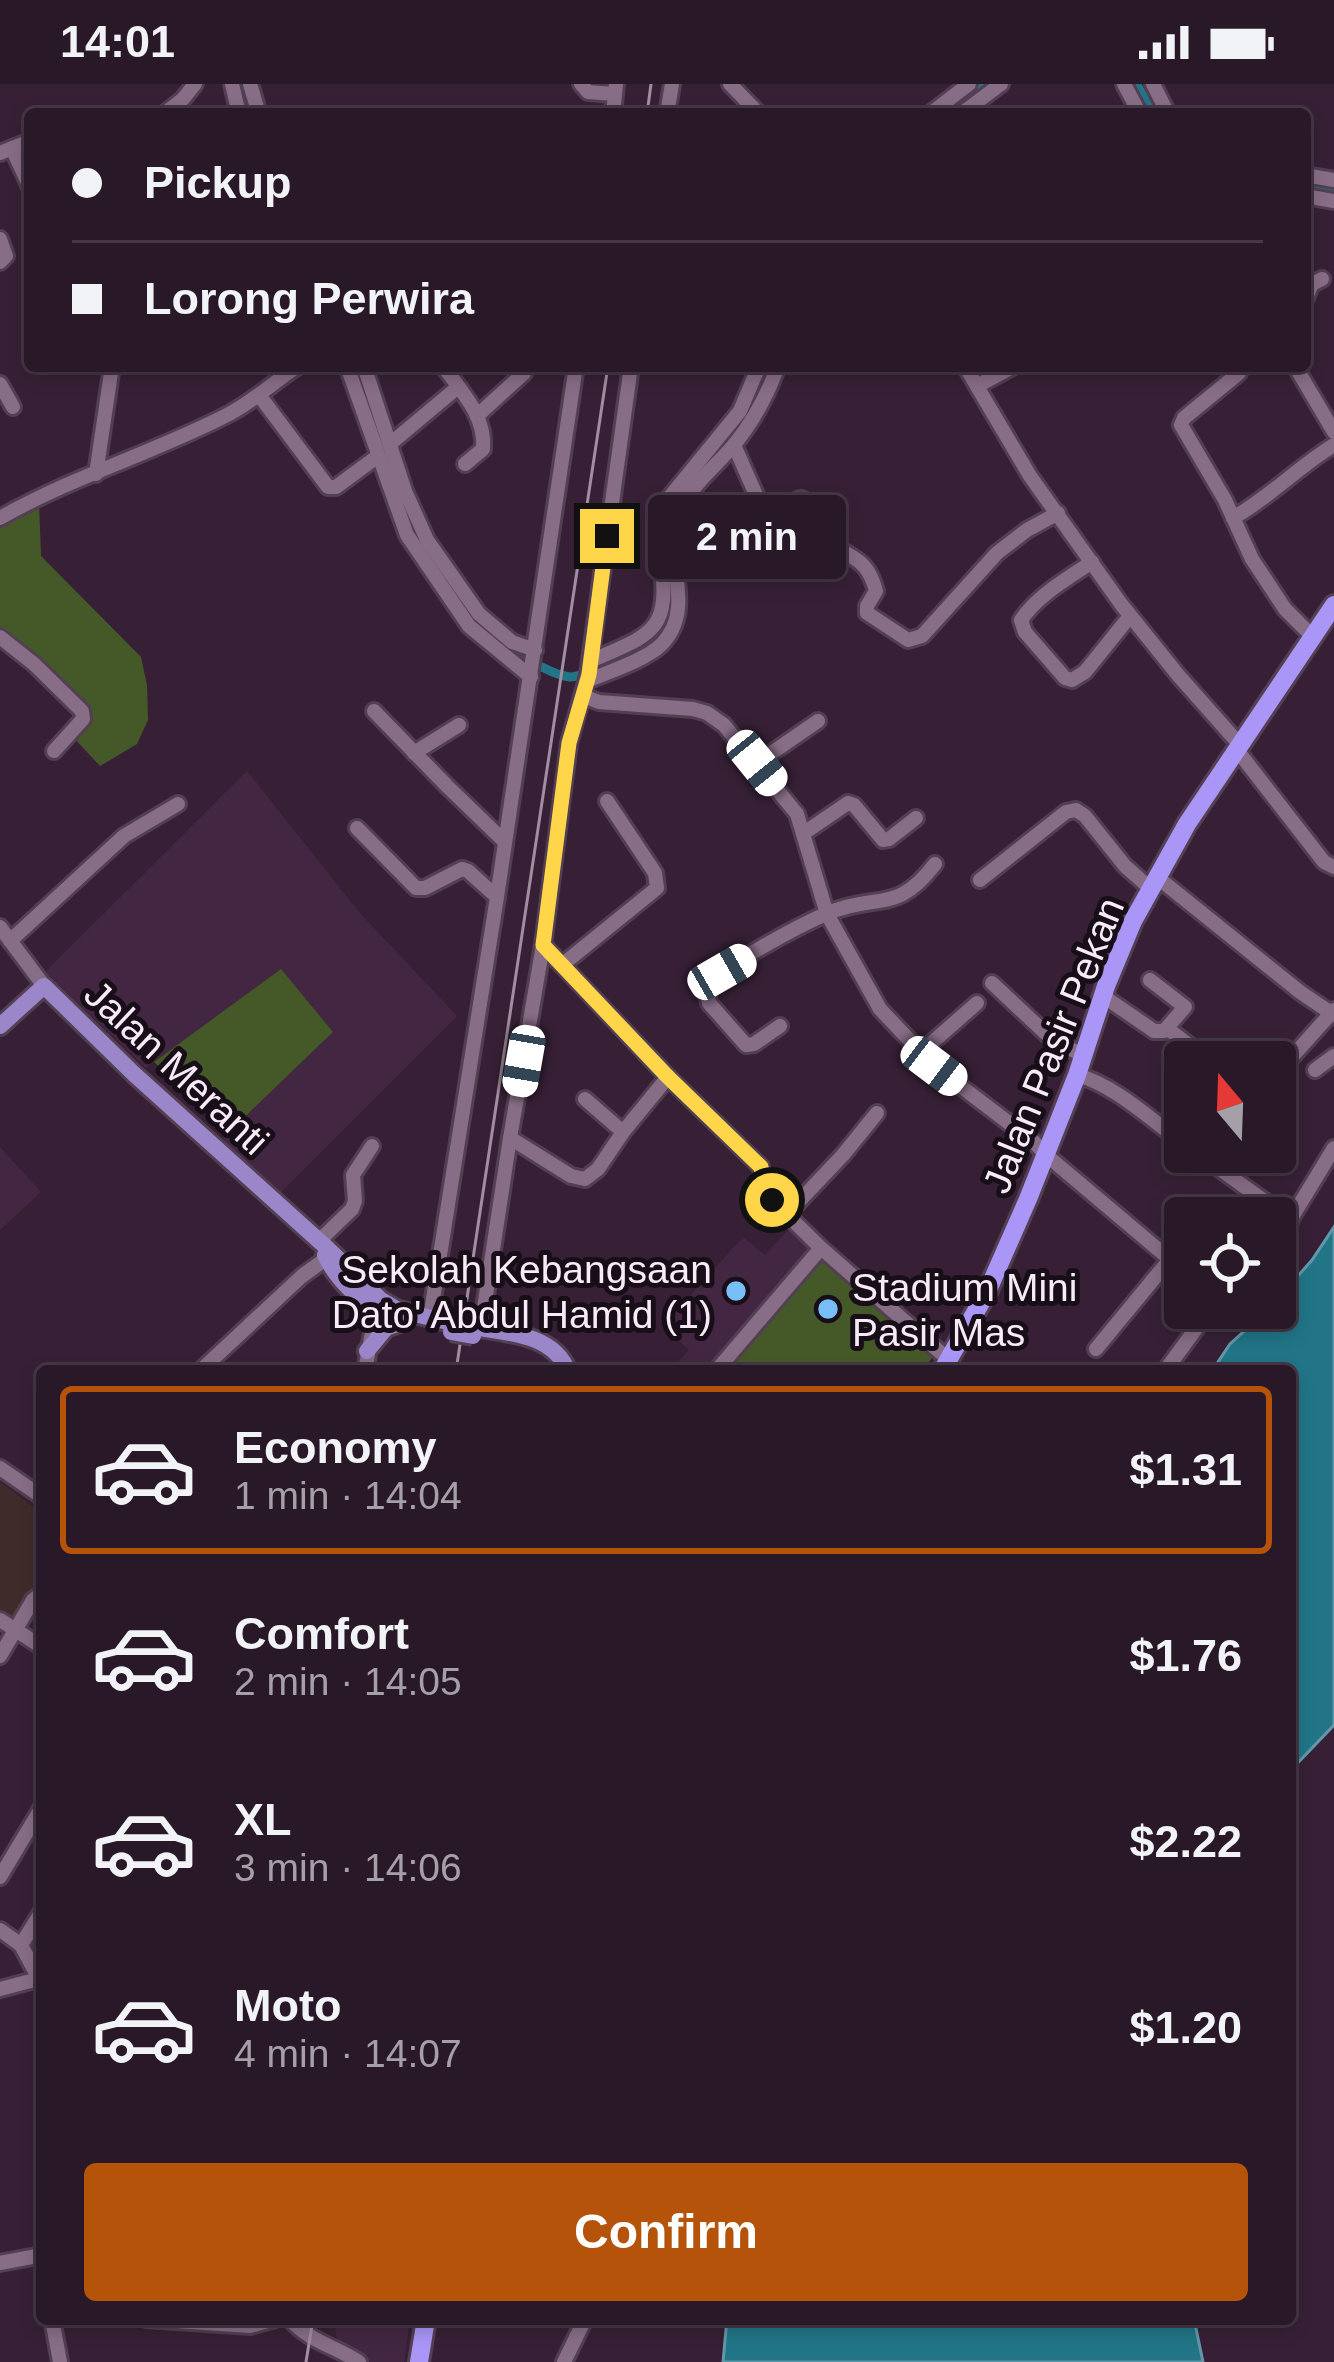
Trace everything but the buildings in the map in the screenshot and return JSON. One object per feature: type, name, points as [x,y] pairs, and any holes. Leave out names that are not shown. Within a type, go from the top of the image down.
[{"type":"highway","name":"Jalan Pasir Pekan","points":[[947,1365],[988,1290],[1077,1076],[1119,952],[1154,883],[1187,824],[1334,605]]},
{"type":"highway","points":[[419,2362],[425,2325]]},
{"type":"main road","name":"Jalan Meranti","points":[[44,986],[325,1249],[378,1305],[404,1322],[476,1330],[553,1359]]},
{"type":"main road","points":[[0,1026],[44,986]]},
{"type":"main road","name":"Jalan Meranti","points":[[378,1305],[451,1327]]},
{"type":"main road","points":[[367,1351],[386,1328],[404,1322]]},
{"type":"street","points":[[171,108],[195,84]]},
{"type":"street","points":[[581,84],[588,92],[615,89]]},
{"type":"street","points":[[938,108],[969,84]]},
{"type":"street","points":[[969,108],[1001,84]]},
{"type":"street","points":[[6,150],[24,178]]},
{"type":"street","points":[[0,239],[6,256],[0,262]]},
{"type":"street","points":[[1311,286],[1322,279]]},
{"type":"street","points":[[96,474],[111,372]]},
{"type":"street","points":[[0,518],[233,412],[290,372]]},
{"type":"street","points":[[349,372],[407,535],[481,638],[533,663]]},
{"type":"street","points":[[366,372],[427,540],[468,601],[533,663]]},
{"type":"street","points":[[447,372],[478,415],[484,441],[483,449],[465,464]]},
{"type":"street","points":[[478,415],[524,372]]},
{"type":"street","points":[[430,1318],[575,372]]},
{"type":"street","points":[[476,1330],[543,945],[569,743],[588,675],[631,372]]},
{"type":"street","points":[[588,675],[656,626],[663,588],[657,530],[660,515],[740,411],[756,372]]},
{"type":"street","points":[[588,675],[628,663],[663,643],[677,613],[680,586],[674,542],[677,516],[761,409],[776,372]]},
{"type":"street","points":[[968,372],[1012,447],[1130,616],[1239,748],[1324,862],[1334,867]]},
{"type":"street","points":[[977,386],[1003,372]]},
{"type":"street","points":[[1299,372],[1334,432]]},
{"type":"street","points":[[1240,373],[1181,425],[1243,544],[1285,609],[1313,637]]},
{"type":"street","points":[[0,384],[13,407]]},
{"type":"street","points":[[390,444],[458,387]]},
{"type":"street","points":[[259,395],[328,488],[378,457]]},
{"type":"street","points":[[734,445],[764,509],[808,502],[828,537],[860,560],[872,576],[876,591],[867,614],[908,640],[922,636],[1010,541],[1058,513]]},
{"type":"street","points":[[1233,518],[1334,445]]},
{"type":"street","points":[[1092,562],[1025,613],[1021,620],[1024,632],[1072,680],[1085,672],[1130,616]]},
{"type":"street","points":[[0,638],[82,712],[83,719],[54,752]]},
{"type":"street","points":[[588,675],[599,702],[707,713],[724,725],[797,814],[827,914],[876,1004],[919,1054],[1034,1142],[1164,1254]]},
{"type":"street","points":[[374,710],[505,842]]},
{"type":"street","points":[[757,763],[818,721]]},
{"type":"street","points":[[414,753],[459,725]]},
{"type":"street","points":[[562,965],[657,888],[656,872],[608,802]]},
{"type":"street","points":[[805,833],[848,803],[883,840],[916,818]]},
{"type":"street","points":[[10,941],[124,836],[178,804]]},
{"type":"street","points":[[980,880],[1066,812],[1076,810],[1125,866],[1333,1013],[1296,1053]]},
{"type":"street","points":[[357,828],[416,888],[425,888],[461,868],[497,897]]},
{"type":"street","points":[[781,1026],[754,1044],[741,1042],[709,1003],[706,986],[722,972],[827,914],[900,898],[935,864]]},
{"type":"street","name":"Jalan Meranti","points":[[0,927],[44,986]]},
{"type":"street","points":[[543,945],[761,1167],[768,1194],[787,1214],[945,1365]]},
{"type":"street","points":[[1150,980],[1185,1007],[1168,1030]]},
{"type":"street","points":[[992,983],[1057,1042],[1084,1055]]},
{"type":"street","points":[[1103,996],[1154,1031],[1168,1030],[1183,1041]]},
{"type":"street","points":[[919,1054],[977,1003]]},
{"type":"street","points":[[1315,1070],[1334,1056]]},
{"type":"street","points":[[1077,1076],[1113,1092],[1164,1129]]},
{"type":"street","points":[[510,1138],[571,1177],[585,1179],[598,1169],[668,1077]]},
{"type":"street","points":[[585,1100],[623,1132]]},
{"type":"street","points":[[787,1214],[877,1113]]},
{"type":"street","points":[[206,1365],[325,1249],[352,1209],[352,1175],[372,1146]]},
{"type":"street","points":[[1296,1212],[1334,1148]]},
{"type":"street","points":[[1225,1173],[1259,1197]]},
{"type":"street","points":[[721,1365],[821,1248]]},
{"type":"street","points":[[1096,1349],[1164,1264]]},
{"type":"street","points":[[366,1365],[378,1305]]},
{"type":"street","points":[[1169,1365],[1196,1329]]},
{"type":"street","points":[[0,1468],[36,1493]]},
{"type":"street","points":[[0,1656],[36,1598]]},
{"type":"street","points":[[0,1620],[36,1643]]},
{"type":"street","points":[[0,1877],[36,1817]]},
{"type":"street","points":[[21,1945],[36,1921]]},
{"type":"street","points":[[0,1930],[21,1945],[36,1972]]},
{"type":"street","points":[[0,1989],[36,1980]]},
{"type":"street","points":[[0,2263],[36,2260]]},
{"type":"street","points":[[53,2325],[60,2362]]},
{"type":"street","points":[[296,2325],[359,2362]]},
{"type":"street","points":[[564,2362],[582,2325]]},
{"type":"street","points":[[326,2362],[330,2344]]},
{"type":"shaded area","points":[[247,771],[359,912],[457,1016],[280,1193],[222,1139],[333,1032],[281,970],[146,1068],[45,972]]},
{"type":"shaded area","points":[[0,1147],[41,1192],[0,1230]]},
{"type":"shaded area","name":"Sekolah Kebangsaan Dato' Abdul Hamid (1)","points":[[793,1225],[817,1246],[710,1365],[675,1365],[689,1350],[663,1326],[743,1237],[765,1255]]},
{"type":"shaded area","points":[[0,1482],[36,1509],[36,1588],[11,1620],[0,1612]]},
{"type":"shaded area","points":[[335,2325],[409,2325],[404,2362],[370,2362],[336,2336]]},
{"type":"green space","points":[[39,503],[41,556],[141,657],[148,720],[137,744],[100,766],[73,737],[89,715],[13,639],[0,634],[0,524]]},
{"type":"green space","points":[[281,969],[333,1032],[230,1131],[154,1062]]},
{"type":"green space","name":"Stadium Mini Pasir Mas","points":[[822,1259],[932,1358],[927,1365],[732,1365]]},
{"type":"water","points":[[1334,1227],[1334,1725],[1296,1765],[1296,1365],[1216,1365],[1247,1329],[1296,1329],[1296,1278]]},
{"type":"water","points":[[726,2325],[1195,2325],[1203,2362],[723,2362]]},
{"type":"waterway","points":[[239,84],[245,108]]},
{"type":"waterway","points":[[956,108],[986,84]]},
{"type":"waterway","points":[[1136,84],[1151,108]]},
{"type":"waterway","points":[[1311,186],[1334,190]]},
{"type":"waterway","points":[[358,372],[374,418]]},
{"type":"waterway","points":[[695,477],[743,422],[764,372]]},
{"type":"waterway","points":[[665,521],[684,489]]},
{"type":"waterway","points":[[426,550],[490,634],[524,659],[570,677],[601,667],[650,640],[667,617],[671,585]]},
{"type":"railway","points":[[648,108],[651,84]]},
{"type":"railway","points":[[457,1365],[607,372]]},
{"type":"railway","points":[[306,2362],[312,2325]]},
{"type":"place","name":"Sekolah Kebangsaan Dato' Abdul Hamid (1)","points":[[736,1291]]},
{"type":"place","name":"Stadium Mini Pasir Mas","points":[[828,1309]]},
{"type":"route","points":[[607,536],[589,675],[569,743],[543,945],[761,1167],[772,1200]]}]
